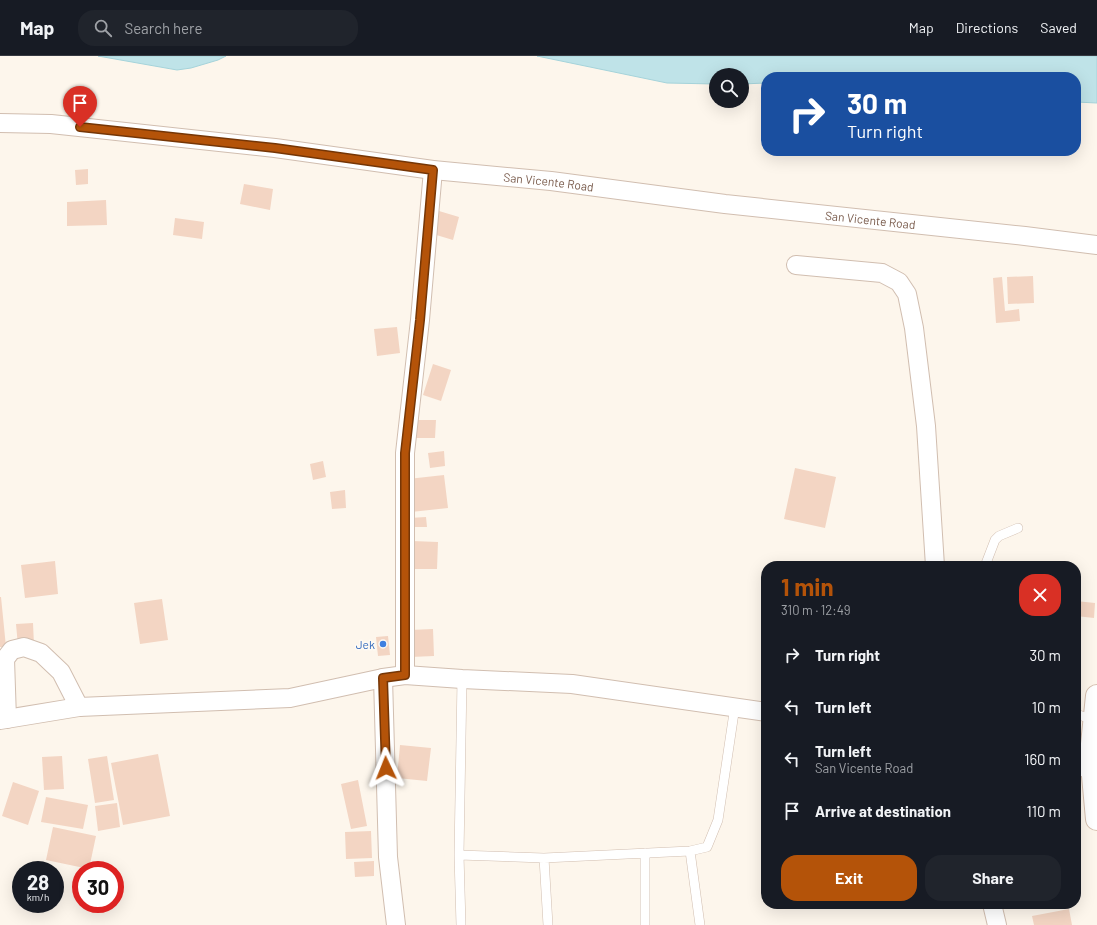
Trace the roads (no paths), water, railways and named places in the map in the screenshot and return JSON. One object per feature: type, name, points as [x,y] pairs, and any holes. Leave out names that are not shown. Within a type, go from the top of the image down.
[{"type":"main road","points":[[1097,696],[1085,717],[1097,819]]},
{"type":"street","name":"San Vicente Road","points":[[0,123],[51,124],[275,148],[433,170],[551,181],[724,204],[1097,245]]},
{"type":"street","points":[[405,675],[405,453],[420,320],[433,170]]},
{"type":"street","points":[[796,265],[882,273],[898,282],[908,294],[914,328],[926,426],[935,561]]},
{"type":"street","points":[[79,707],[61,672],[41,653],[24,647],[12,650],[5,659],[4,719],[79,707],[290,698],[383,678],[405,675],[572,684],[735,706],[761,711]]},
{"type":"street","points":[[383,678],[388,857],[396,925]]},
{"type":"street","points":[[993,909],[997,925]]},
{"type":"lane","points":[[987,561],[995,540],[999,536],[1018,528]]},
{"type":"lane","points":[[461,925],[459,855],[462,679]]},
{"type":"lane","points":[[459,855],[544,858],[690,851],[707,847],[718,820],[735,706]]},
{"type":"lane","points":[[690,851],[700,925]]},
{"type":"lane","points":[[645,853],[645,925]]},
{"type":"lane","points":[[544,858],[548,925]]},
{"type":"water","points":[[98,56],[226,56],[191,68],[177,70]]},
{"type":"water","points":[[537,56],[1097,56],[1097,103],[1081,102],[1081,72],[761,72],[761,83],[749,84],[749,68],[709,68],[709,84],[667,83]]},
{"type":"place","name":"Jek","points":[[383,644]]}]
